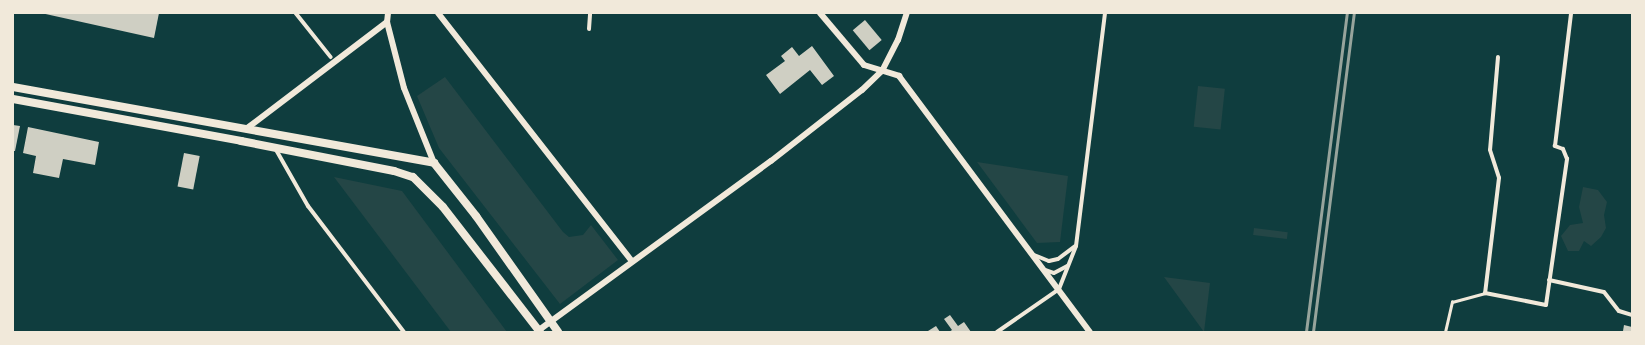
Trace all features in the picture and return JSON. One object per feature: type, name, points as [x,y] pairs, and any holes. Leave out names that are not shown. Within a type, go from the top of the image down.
[{"type":"main road","points":[[13,87],[434,163],[476,216],[558,332]]},
{"type":"main road","points":[[13,99],[394,171],[413,177],[443,207],[539,331]]},
{"type":"street","points":[[296,13],[331,57]]},
{"type":"street","points":[[388,13],[387,22],[404,88],[434,163]]},
{"type":"street","points":[[438,13],[632,261]]},
{"type":"street","points":[[589,29],[590,13]]},
{"type":"street","points":[[820,13],[864,65],[899,76],[1059,288],[1090,332]]},
{"type":"street","points":[[539,331],[550,321],[771,161],[862,90],[882,71],[898,40],[907,13]]},
{"type":"street","points":[[997,332],[1059,288],[1076,246],[1105,13]]},
{"type":"street","points":[[1498,57],[1490,150],[1499,178],[1485,293],[1546,305],[1567,159],[1563,149],[1555,146],[1571,13]]},
{"type":"street","points":[[246,129],[387,22]]},
{"type":"street","points":[[275,148],[308,206],[404,332]]},
{"type":"street","points":[[1033,254],[1050,261],[1058,259],[1076,246]]},
{"type":"street","points":[[1044,270],[1054,274],[1068,266]]},
{"type":"street","points":[[1549,280],[1604,292],[1619,311],[1632,315]]},
{"type":"lane","points":[[1445,332],[1452,302],[1485,293]]},
{"type":"shaded area","points":[[445,77],[563,232],[569,237],[583,235],[591,225],[618,260],[560,304],[439,148],[417,96]]},
{"type":"shaded area","points":[[1198,86],[1225,89],[1221,130],[1194,127]]},
{"type":"shaded area","points":[[977,162],[1068,176],[1060,242],[1037,243]]},
{"type":"shaded area","points":[[334,177],[402,191],[507,332],[451,332]]},
{"type":"shaded area","points":[[1583,187],[1598,190],[1607,202],[1604,215],[1606,228],[1601,237],[1591,246],[1584,241],[1579,251],[1568,251],[1561,236],[1570,225],[1583,223],[1579,207]]},
{"type":"shaded area","points":[[1254,228],[1288,232],[1287,239],[1253,235]]},
{"type":"shaded area","points":[[1164,277],[1210,283],[1204,332]]},
{"type":"building","points":[[41,13],[159,13],[154,38]]},
{"type":"building","points":[[865,20],[882,40],[869,50],[853,30]]},
{"type":"building","points":[[812,46],[834,76],[822,85],[810,70],[780,94],[766,75],[785,61],[781,56],[792,47],[799,56]]},
{"type":"building","points":[[13,125],[20,126],[15,151],[13,151]]},
{"type":"building","points":[[28,127],[99,142],[95,165],[63,159],[59,178],[33,173],[36,156],[23,153]]},
{"type":"building","points":[[184,153],[200,156],[193,189],[178,186]]},
{"type":"building","points":[[950,315],[958,326],[964,322],[971,332],[949,332],[952,330],[944,319]]},
{"type":"building","points":[[1624,325],[1632,327],[1632,332],[1623,331]]},
{"type":"building","points":[[936,326],[940,332],[928,331]]},
{"type":"railway","points":[[1306,332],[1347,13]]},
{"type":"railway","points":[[1313,332],[1354,13]]}]
